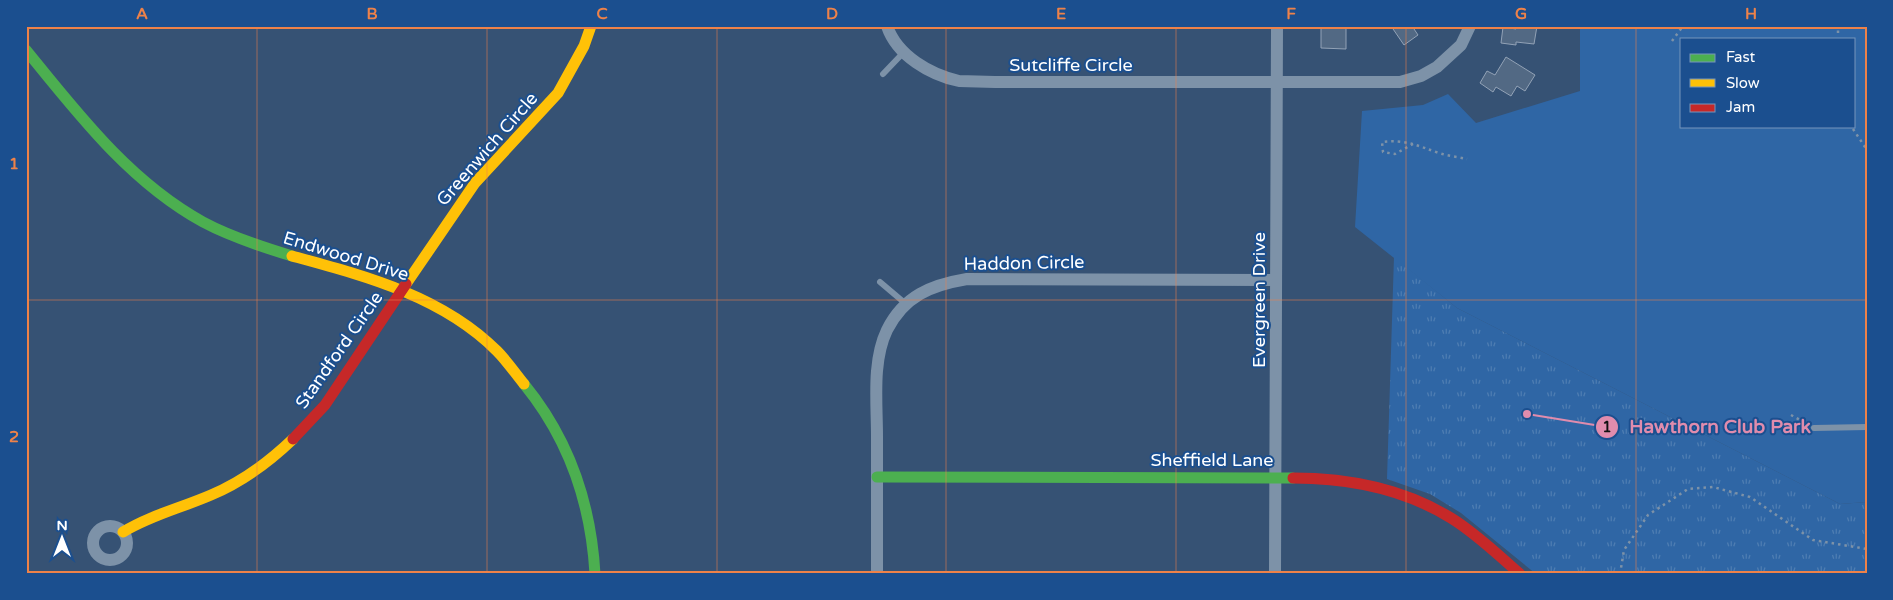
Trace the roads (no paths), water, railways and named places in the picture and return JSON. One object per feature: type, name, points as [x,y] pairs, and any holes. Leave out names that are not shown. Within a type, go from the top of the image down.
[{"type":"street","name":"Greenwich Circle","points":[[401,290],[475,183],[558,93],[584,46],[591,26]]},
{"type":"street","name":"Sutcliffe Circle","points":[[888,26],[889,31],[904,52],[929,71],[945,78],[959,81],[1277,83],[1400,82],[1421,76],[1450,57],[1461,45],[1470,26]]},
{"type":"street","name":"Evergreen Drive","points":[[1275,574],[1277,26]]},
{"type":"street","name":"Endwood Drive","points":[[26,50],[80,116],[135,174],[170,203],[204,222],[263,248],[379,281],[424,300],[496,350],[541,406],[562,442],[581,486],[590,528],[595,574]]},
{"type":"street","name":"Haddon Circle","points":[[877,574],[877,383],[879,351],[886,331],[894,318],[918,294],[934,286],[967,279],[1276,280]]},
{"type":"street","name":"Standford Circle","points":[[123,532],[138,522],[214,494],[239,480],[267,461],[310,424],[325,405],[401,290]]},
{"type":"street","name":"Sheffield Lane","points":[[877,477],[1317,478],[1354,481],[1408,496],[1444,514],[1470,531],[1520,574]]},
{"type":"lane","points":[[883,74],[904,52]]},
{"type":"lane","points":[[880,282],[906,304]]},
{"type":"lane","points":[[1814,428],[1867,427]]},
{"type":"place","name":"Hawthorn Club Park","points":[[1527,414]]}]
